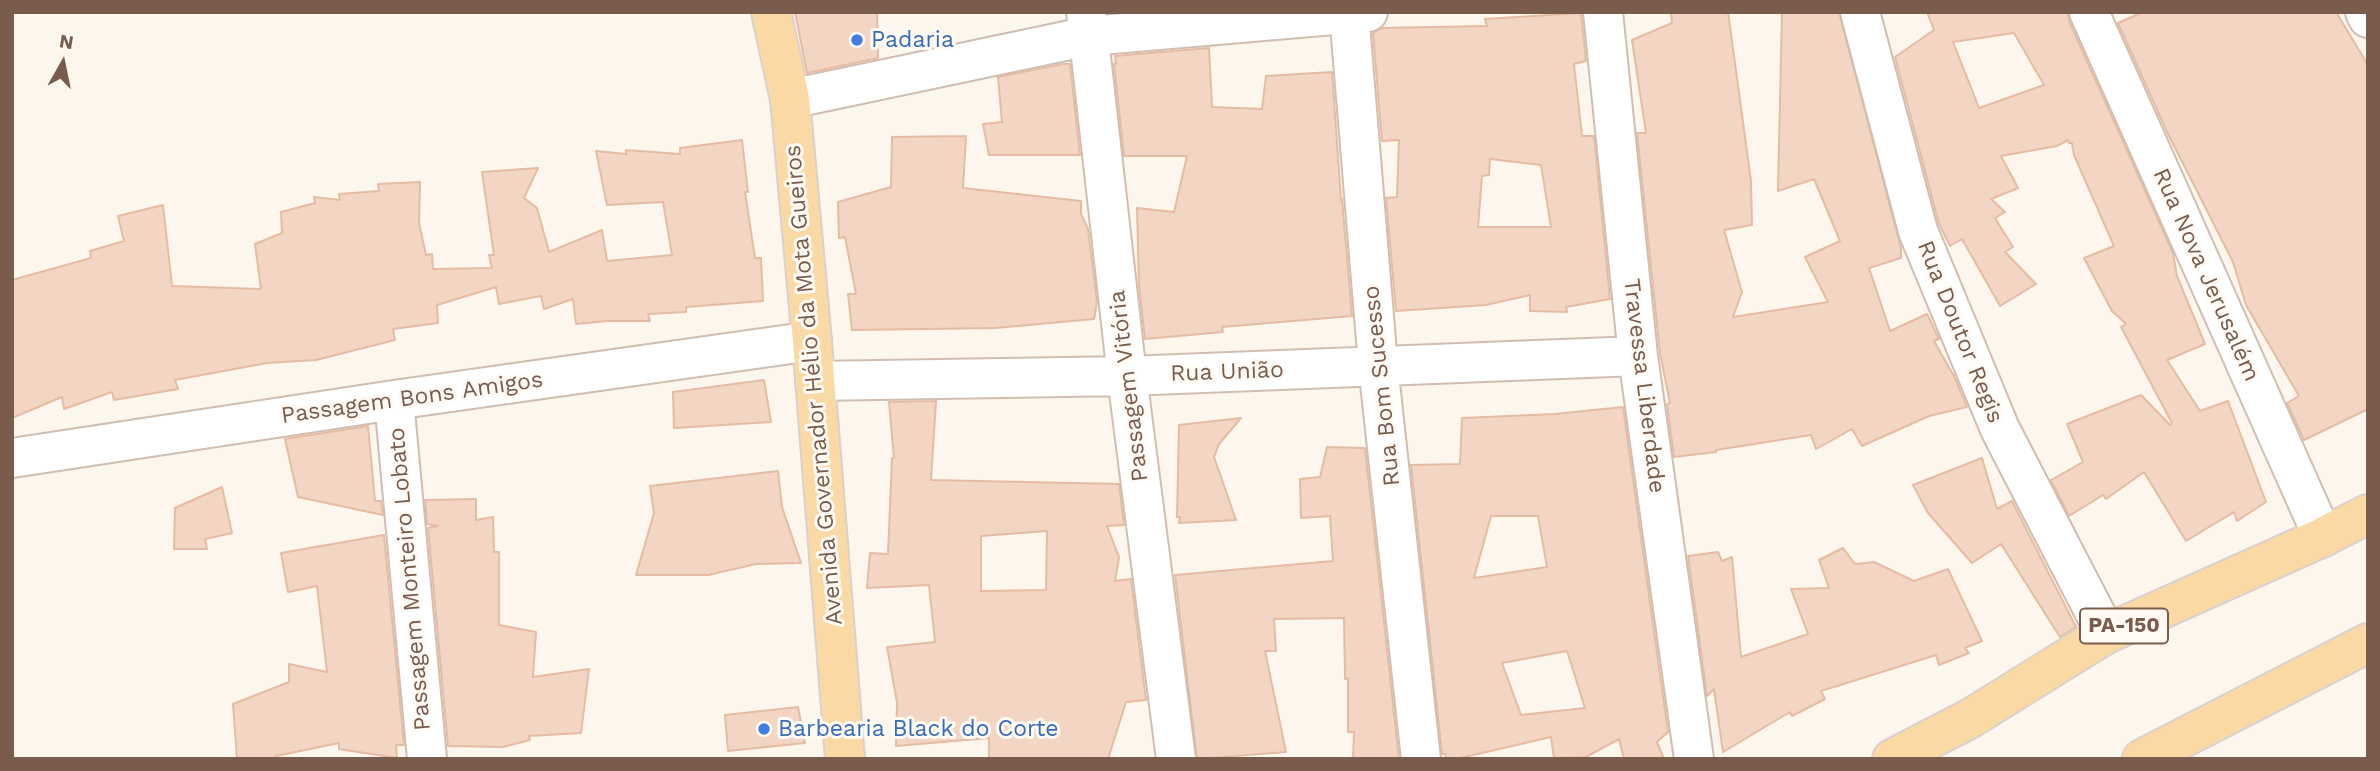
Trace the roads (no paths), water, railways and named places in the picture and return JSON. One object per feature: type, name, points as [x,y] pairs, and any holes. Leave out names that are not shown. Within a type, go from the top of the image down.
[{"type":"main road","name":"Avenida Governador Hélio da Mota Gueiros","points":[[771,12],[790,99],[812,341],[843,759]]},
{"type":"main road","name":"PA-150","points":[[1892,759],[1971,718],[2106,634],[2323,537],[2368,514]]},
{"type":"main road","points":[[2142,759],[2368,643]]},
{"type":"street","name":"Travessa Liberdade","points":[[1604,12],[1638,356],[1694,759]]},
{"type":"street","name":"Rua Doutor Regis","points":[[1860,12],[1918,231],[2000,429],[2106,634]]},
{"type":"street","name":"Rua Nova Jerusalém","points":[[2089,12],[2323,537]]},
{"type":"street","points":[[2365,12],[2368,18]]},
{"type":"street","points":[[790,99],[1088,24],[1355,13]]},
{"type":"street","name":"Rua Bom Sucesso","points":[[1355,13],[1378,365],[1421,759]]},
{"type":"street","name":"Passagem Vitória","points":[[1088,24],[1127,376],[1176,759]]},
{"type":"street","name":"Passagem Bons Amigos","points":[[12,458],[394,400],[812,341]]},
{"type":"street","name":"Rua União","points":[[815,381],[1127,376],[1638,356]]},
{"type":"street","name":"Passagem Monteiro Lobato","points":[[394,400],[427,759]]},
{"type":"place","name":"Padaria","points":[[857,40]]},
{"type":"place","name":"Barbearia Black do Corte","points":[[764,729]]}]
